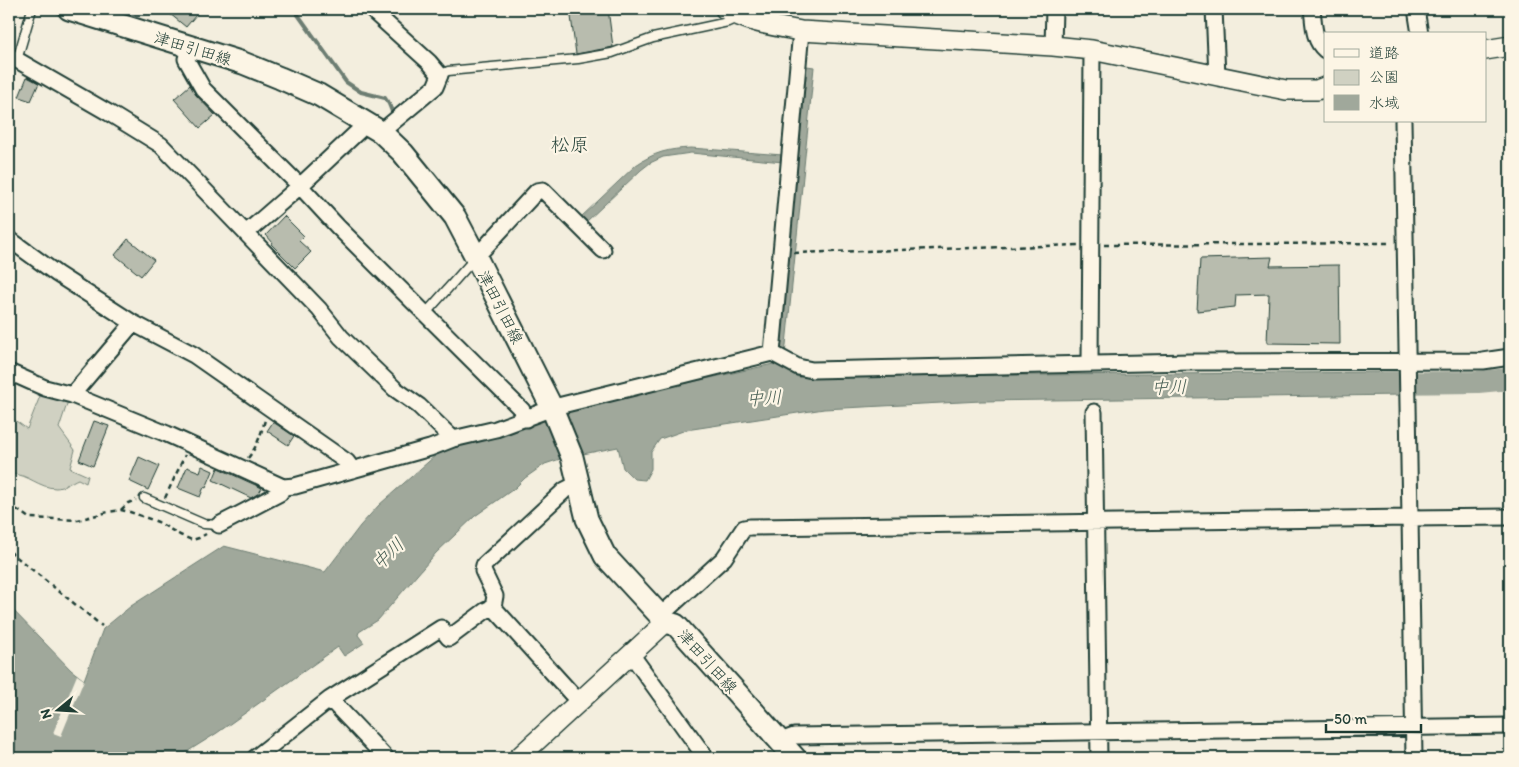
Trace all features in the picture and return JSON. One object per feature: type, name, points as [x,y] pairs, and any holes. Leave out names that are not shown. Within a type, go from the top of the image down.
[{"type":"main road","name":"津田引田線","points":[[69,9],[242,63],[319,95],[374,128],[414,166],[455,217],[553,411],[572,457],[586,519],[605,556],[663,619],[676,625],[795,758]]},
{"type":"street","points":[[246,233],[300,186],[374,128],[435,87],[440,75],[429,62],[375,13],[376,9]]},
{"type":"street","points":[[1053,46],[1054,9]]},
{"type":"street","points":[[1214,9],[1217,76]]},
{"type":"street","points":[[1312,9],[1315,35],[1324,49]]},
{"type":"street","points":[[1416,9],[1420,32]]},
{"type":"street","points":[[732,13],[763,24],[801,32],[1053,46],[1092,50],[1286,90],[1317,90],[1324,87]]},
{"type":"street","points":[[772,353],[801,32]]},
{"type":"street","points":[[1486,50],[1510,46]]},
{"type":"street","points":[[190,48],[186,59],[203,89],[300,186],[338,227],[522,410],[526,419]]},
{"type":"street","points":[[1090,364],[1092,50]]},
{"type":"street","points":[[13,59],[162,145],[319,309],[341,337],[395,389],[419,406],[453,439]]},
{"type":"street","points":[[1403,122],[1414,758]]},
{"type":"street","points":[[476,257],[537,191],[543,190],[603,250]]},
{"type":"street","points":[[9,239],[57,274],[133,323],[194,355],[347,462],[353,470]]},
{"type":"street","points":[[72,395],[133,323]]},
{"type":"street","points":[[9,372],[45,388],[72,395],[284,487],[295,486],[353,470],[553,411],[772,353],[798,366],[812,370],[1090,364],[1408,365],[1483,361],[1510,357]]},
{"type":"street","points":[[1094,412],[1099,758]]},
{"type":"street","points":[[493,607],[495,596],[483,571],[484,564],[565,490],[579,483]]},
{"type":"street","points":[[219,525],[280,493],[284,487]]},
{"type":"street","points":[[518,758],[631,654],[724,558],[744,528],[1510,517]]},
{"type":"street","points":[[255,758],[330,699],[441,628],[449,638],[493,607]]},
{"type":"street","points":[[493,607],[579,702]]},
{"type":"street","points":[[631,654],[706,758]]},
{"type":"street","points":[[330,699],[386,758]]},
{"type":"street","points":[[780,741],[794,736],[1414,729],[1510,726]]},
{"type":"lane","points":[[13,59],[32,9]]},
{"type":"lane","points":[[440,75],[448,71],[578,59],[612,53],[653,38],[728,22],[732,13]]},
{"type":"lane","points":[[426,313],[476,257]]},
{"type":"lane","points":[[144,498],[204,524],[219,525]]},
{"type":"path","points":[[240,468],[253,451],[272,408]]},
{"type":"path","points":[[162,505],[190,445]]},
{"type":"path","points":[[121,510],[128,503],[144,498]]},
{"type":"path","points":[[9,504],[29,518],[78,520],[121,510],[158,522],[192,540],[199,538],[219,525]]},
{"type":"path","points":[[9,551],[102,626]]},
{"type":"green space","points":[[42,391],[69,398],[59,428],[75,450],[70,468],[88,476],[86,483],[78,479],[56,488],[12,474],[9,490],[9,416],[27,429]]},
{"type":"water","points":[[807,66],[814,67],[784,365],[791,373],[798,377],[1400,372],[1401,395],[981,401],[824,409],[686,430],[660,439],[651,452],[651,469],[645,480],[634,479],[623,468],[618,447],[563,458],[545,464],[475,516],[436,553],[378,620],[359,632],[358,635],[364,643],[344,656],[338,647],[217,733],[177,758],[9,758],[9,606],[71,670],[84,680],[103,629],[131,606],[224,546],[325,572],[360,526],[379,505],[436,455],[460,442],[534,423],[565,410],[778,363]]},
{"type":"water","points":[[691,148],[783,155],[783,162],[691,153],[663,157],[641,170],[586,222],[581,217],[636,165],[662,152]]},
{"type":"pier","points":[[77,675],[84,680],[61,736],[53,733]]},
{"type":"building","points":[[164,9],[201,9],[186,27]]},
{"type":"building","points":[[570,9],[608,9],[613,47],[576,54]]},
{"type":"building","points":[[27,77],[39,83],[31,101],[19,97]]},
{"type":"building","points":[[190,85],[196,95],[215,115],[200,128],[174,99]]},
{"type":"building","points":[[284,216],[304,236],[299,241],[311,252],[295,268],[271,244],[273,243],[266,235]]},
{"type":"building","points":[[128,239],[154,260],[141,276],[115,255]]},
{"type":"building","points":[[1272,257],[1270,266],[1339,265],[1340,344],[1267,343],[1269,294],[1236,295],[1235,307],[1197,311],[1200,259]]},
{"type":"building","points":[[94,421],[109,426],[93,466],[79,460]]},
{"type":"building","points":[[273,422],[294,436],[288,445],[267,431]]},
{"type":"building","points":[[139,457],[159,466],[148,490],[129,481]]},
{"type":"building","points":[[202,466],[213,471],[200,497],[178,488],[187,467],[200,472]]},
{"type":"building","points":[[218,468],[262,488],[259,493],[251,498],[213,480]]},
{"type":"waterway","points":[[294,9],[346,82],[361,92],[385,98],[393,114]]},
{"type":"waterway","name":"中川","points":[[1384,383],[1478,382],[1510,379]]},
{"type":"district","name":"松原","points":[[570,144]]}]
